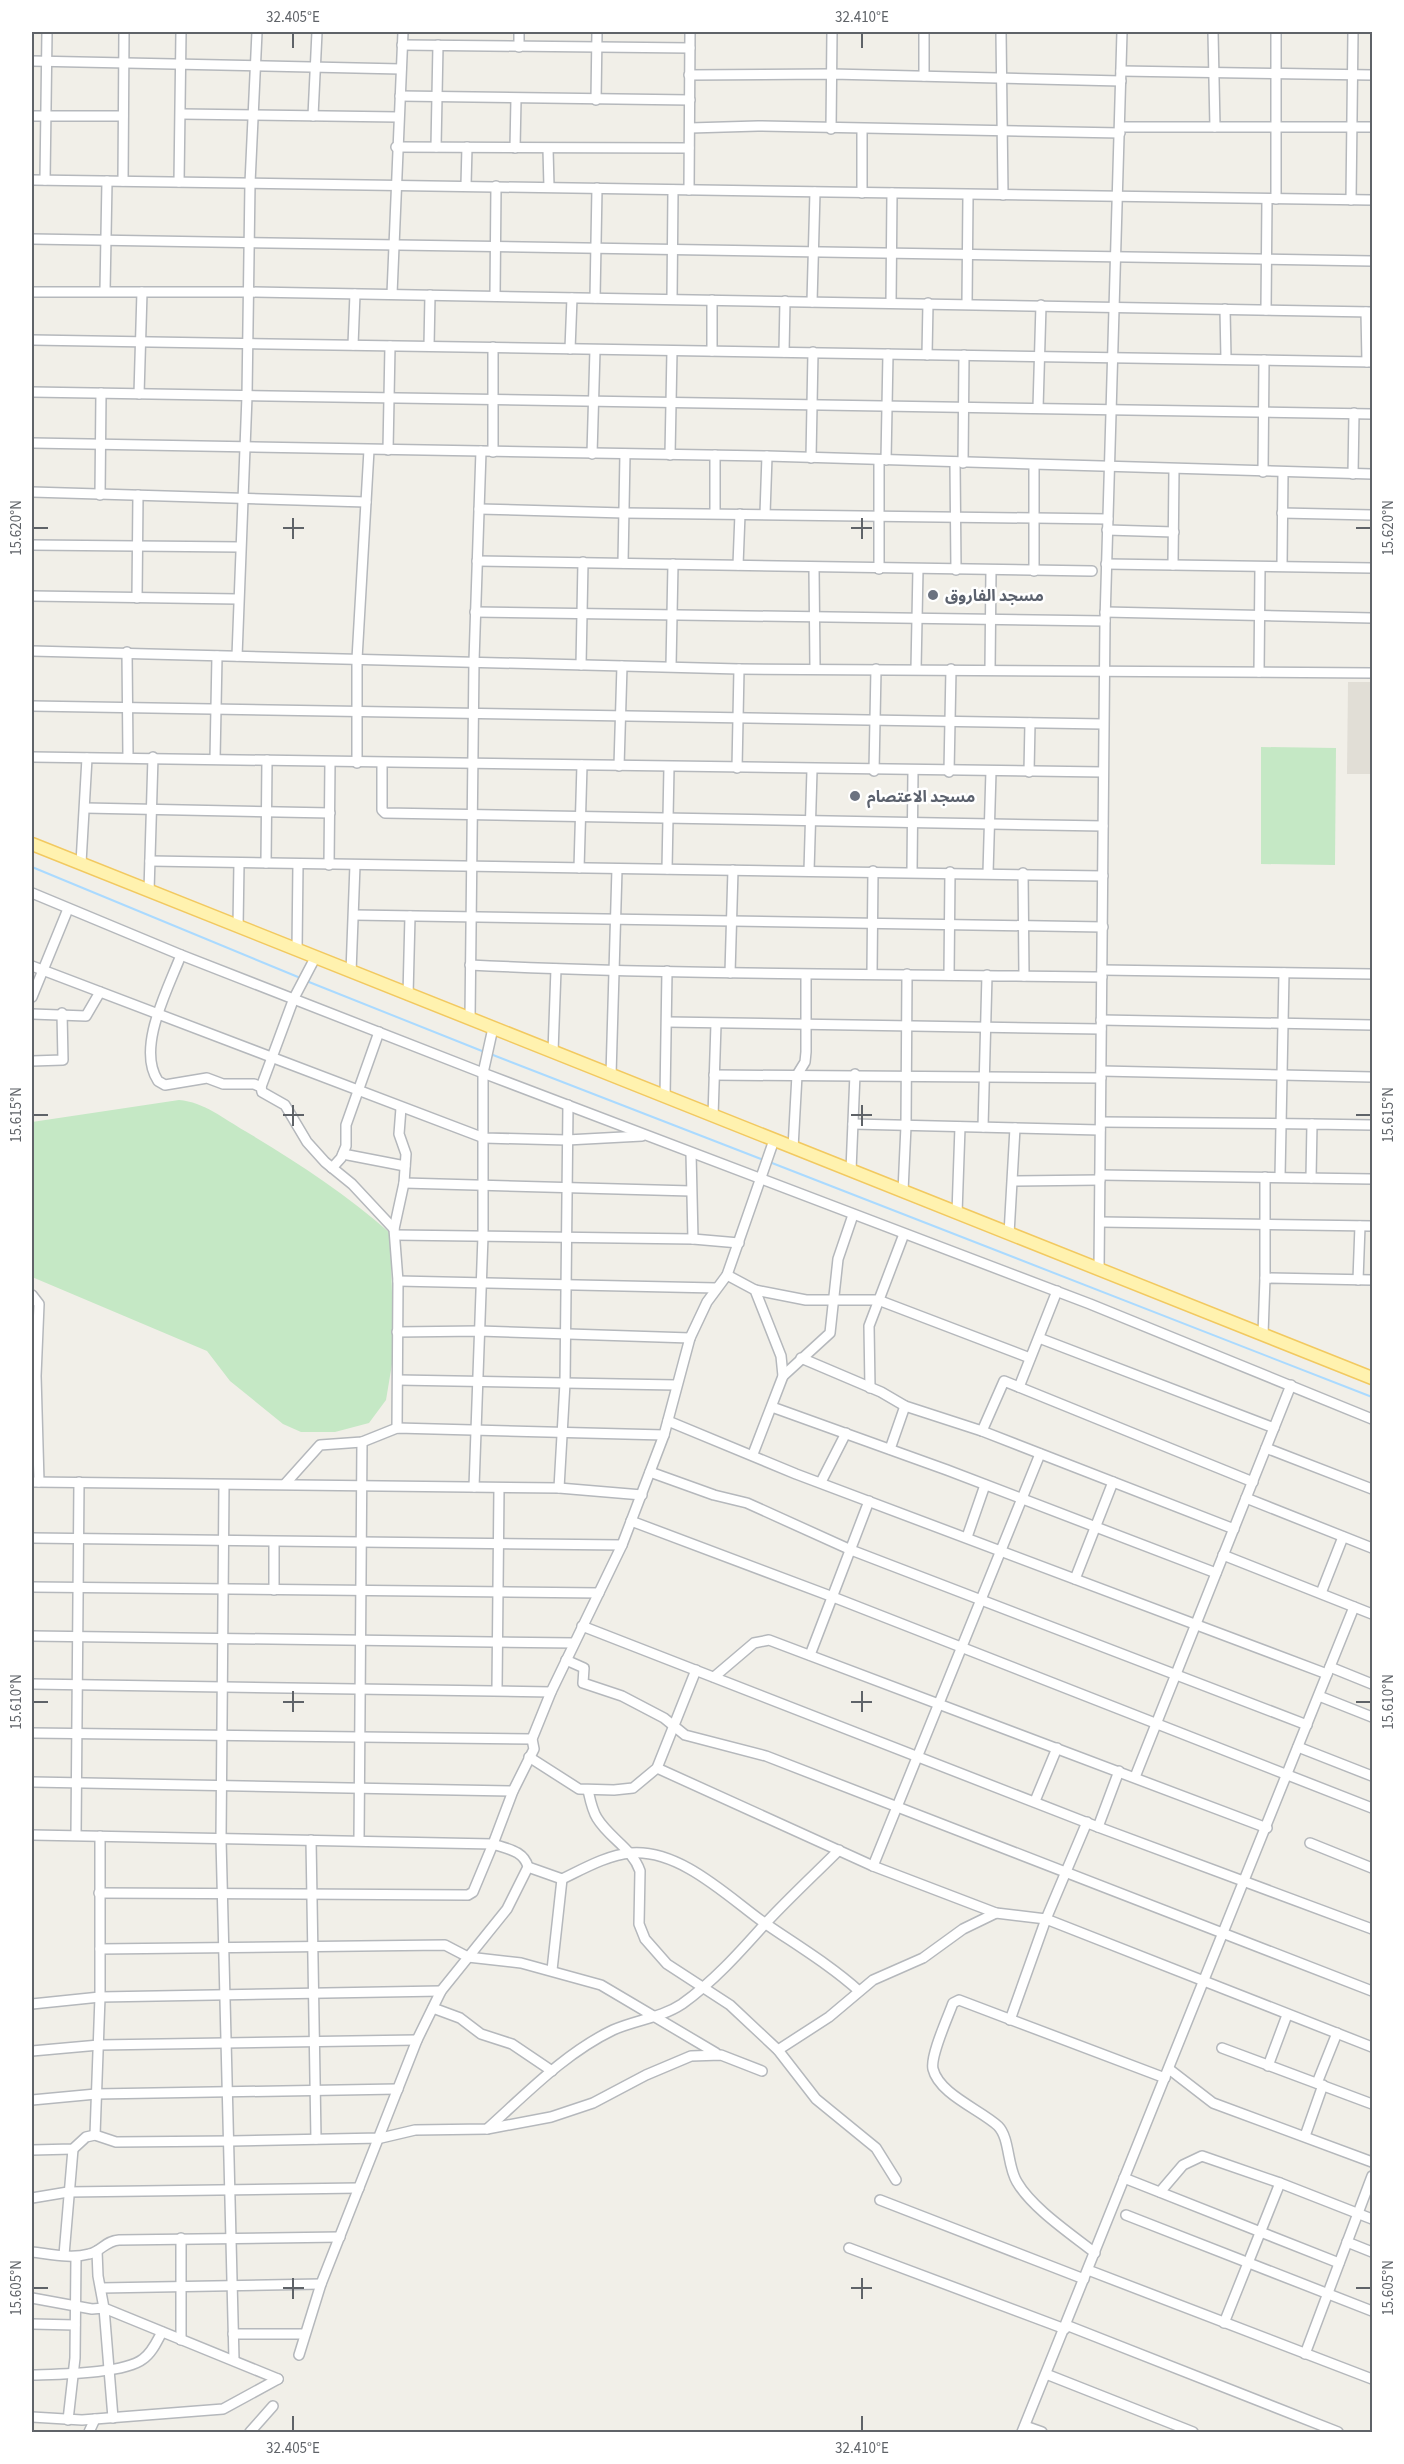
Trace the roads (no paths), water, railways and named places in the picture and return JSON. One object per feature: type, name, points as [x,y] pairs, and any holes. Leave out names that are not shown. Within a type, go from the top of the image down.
[{"type":"main road","points":[[32,844],[1372,1378]]},
{"type":"street","points":[[45,180],[47,32]]},
{"type":"street","points":[[123,181],[124,32]]},
{"type":"street","points":[[179,182],[181,32]]},
{"type":"street","points":[[237,656],[247,396],[250,183],[257,32]]},
{"type":"street","points":[[313,116],[316,32]]},
{"type":"street","points":[[392,294],[396,147],[403,32]]},
{"type":"street","points":[[519,32],[519,47]]},
{"type":"street","points":[[596,100],[597,32]]},
{"type":"street","points":[[689,190],[690,32]]},
{"type":"street","points":[[831,129],[832,32]]},
{"type":"street","points":[[924,32],[924,76]]},
{"type":"street","points":[[1001,32],[1003,195]]},
{"type":"street","points":[[1099,1270],[1103,927],[1102,772],[1122,32]]},
{"type":"street","points":[[1214,32],[1215,127]]},
{"type":"street","points":[[1266,310],[1275,128],[1276,32]]},
{"type":"street","points":[[1351,200],[1353,32]]},
{"type":"street","points":[[402,45],[519,47],[597,45],[690,48]]},
{"type":"street","points":[[436,147],[438,45]]},
{"type":"street","points":[[32,61],[401,69]]},
{"type":"street","points":[[689,75],[832,74],[1002,79],[1215,73],[1372,75]]},
{"type":"street","points":[[400,96],[690,100]]},
{"type":"street","points":[[515,147],[516,99]]},
{"type":"street","points":[[181,114],[398,117]]},
{"type":"street","points":[[32,116],[123,116]]},
{"type":"street","points":[[690,128],[1003,133],[1215,127],[1372,127]]},
{"type":"street","points":[[862,129],[862,193]]},
{"type":"street","points":[[396,147],[689,148]]},
{"type":"street","points":[[466,185],[467,147]]},
{"type":"street","points":[[549,149],[549,187]]},
{"type":"street","points":[[32,180],[466,185],[968,196],[1372,200]]},
{"type":"street","points":[[105,291],[104,241],[107,181]]},
{"type":"street","points":[[495,296],[496,186]]},
{"type":"street","points":[[595,298],[597,188]]},
{"type":"street","points":[[672,299],[673,190]]},
{"type":"street","points":[[812,302],[815,192]]},
{"type":"street","points":[[891,303],[892,193]]},
{"type":"street","points":[[967,304],[968,196]]},
{"type":"street","points":[[32,239],[1372,261]]},
{"type":"street","points":[[32,292],[392,294],[1370,312],[1370,362],[32,340]]},
{"type":"street","points":[[139,394],[142,292]]},
{"type":"street","points":[[353,345],[355,294]]},
{"type":"street","points":[[429,346],[430,295]]},
{"type":"street","points":[[570,349],[572,298]]},
{"type":"street","points":[[712,300],[712,351]]},
{"type":"street","points":[[784,352],[785,301]]},
{"type":"street","points":[[927,355],[928,303]]},
{"type":"street","points":[[1038,408],[1041,305]]},
{"type":"street","points":[[1225,309],[1226,359]]},
{"type":"street","points":[[388,450],[390,346]]},
{"type":"street","points":[[493,347],[493,452]]},
{"type":"street","points":[[592,454],[595,350]]},
{"type":"street","points":[[670,455],[672,351]]},
{"type":"street","points":[[811,458],[813,352]]},
{"type":"street","points":[[879,569],[878,516],[888,354]]},
{"type":"street","points":[[956,570],[956,517],[965,407],[964,355]]},
{"type":"street","points":[[1263,472],[1264,360]]},
{"type":"street","points":[[32,392],[812,403],[1372,414]]},
{"type":"street","points":[[100,495],[101,393]]},
{"type":"street","points":[[1353,474],[1354,413]]},
{"type":"street","points":[[32,443],[767,456],[1174,470],[1372,474]]},
{"type":"street","points":[[357,763],[357,659],[369,450]]},
{"type":"street","points":[[470,1019],[474,661],[481,451]]},
{"type":"street","points":[[623,563],[626,454]]},
{"type":"street","points":[[715,456],[715,513]]},
{"type":"street","points":[[765,514],[767,456]]},
{"type":"street","points":[[1034,465],[1034,571]]},
{"type":"street","points":[[1173,565],[1174,470]]},
{"type":"street","points":[[1282,472],[1282,566]]},
{"type":"street","points":[[32,492],[366,502]]},
{"type":"street","points":[[137,598],[138,495]]},
{"type":"street","points":[[479,509],[1108,519]]},
{"type":"street","points":[[1282,513],[1372,515]]},
{"type":"street","points":[[738,565],[740,514]]},
{"type":"street","points":[[1107,530],[1174,531]]},
{"type":"street","points":[[32,545],[240,547]]},
{"type":"street","points":[[477,561],[1092,571]]},
{"type":"street","points":[[581,665],[583,562]]},
{"type":"street","points":[[671,666],[673,564]]},
{"type":"street","points":[[1106,564],[1372,568]]},
{"type":"street","points":[[1259,672],[1260,567]]},
{"type":"street","points":[[814,568],[815,668]]},
{"type":"street","points":[[916,669],[918,569]]},
{"type":"street","points":[[990,670],[991,570]]},
{"type":"street","points":[[32,596],[238,599]]},
{"type":"street","points":[[475,612],[991,620],[1105,616],[1372,618]]},
{"type":"street","points":[[32,651],[739,669],[1372,673]]},
{"type":"street","points":[[127,652],[128,757]]},
{"type":"street","points":[[215,759],[217,656]]},
{"type":"street","points":[[618,766],[622,666]]},
{"type":"street","points":[[737,768],[739,669]]},
{"type":"street","points":[[874,771],[876,669]]},
{"type":"street","points":[[950,772],[951,669]]},
{"type":"street","points":[[32,706],[737,720],[1103,724]]},
{"type":"street","points":[[1029,772],[1030,723]]},
{"type":"street","points":[[32,757],[153,757],[382,764],[582,765],[874,771],[1102,772]]},
{"type":"street","points":[[149,891],[153,757]]},
{"type":"street","points":[[81,863],[87,758]]},
{"type":"street","points":[[266,863],[267,760]]},
{"type":"street","points":[[329,865],[330,762]]},
{"type":"street","points":[[382,764],[383,812],[1102,825]]},
{"type":"street","points":[[579,868],[582,765]]},
{"type":"street","points":[[667,869],[669,767]]},
{"type":"street","points":[[809,871],[812,770]]},
{"type":"street","points":[[912,871],[913,771]]},
{"type":"street","points":[[988,873],[991,771]]},
{"type":"street","points":[[85,808],[330,813]]},
{"type":"street","points":[[150,861],[617,869],[912,871],[1102,876]]},
{"type":"street","points":[[238,927],[239,863]]},
{"type":"street","points":[[297,950],[298,864]]},
{"type":"street","points":[[351,972],[355,865]]},
{"type":"street","points":[[610,1075],[617,869]]},
{"type":"street","points":[[730,973],[733,870]]},
{"type":"street","points":[[872,973],[873,871]]},
{"type":"street","points":[[950,872],[950,975]]},
{"type":"street","points":[[1023,873],[1024,976]]},
{"type":"street","points":[[32,893],[181,955],[483,1073],[1057,1291],[1372,1419]]},
{"type":"street","points":[[32,997],[68,909]]},
{"type":"street","points":[[354,915],[1103,927]]},
{"type":"street","points":[[408,995],[410,916]]},
{"type":"street","points":[[181,955],[151,1042],[150,1059],[155,1077],[162,1084],[202,1077],[223,1084],[254,1084],[261,1087]]},
{"type":"street","points":[[315,958],[294,998],[261,1087],[262,1092],[285,1105],[298,1132],[332,1168],[352,1184],[395,1232],[483,1236],[693,1239],[739,1243]]},
{"type":"street","points":[[470,965],[806,975],[872,973],[1024,976],[1102,973],[1372,974]]},
{"type":"street","points":[[32,966],[484,1138],[567,1140],[648,1136]]},
{"type":"street","points":[[553,1052],[556,969]]},
{"type":"street","points":[[665,1096],[667,970]]},
{"type":"street","points":[[1280,1177],[1284,973]]},
{"type":"street","points":[[903,1191],[906,1126],[906,974]]},
{"type":"street","points":[[793,1148],[797,1075],[805,1062],[806,975]]},
{"type":"street","points":[[983,1127],[987,975]]},
{"type":"street","points":[[32,1014],[62,1013],[83,1017],[89,1014],[100,992]]},
{"type":"street","points":[[32,1062],[63,1060],[62,1013]]},
{"type":"street","points":[[666,1022],[907,1027],[1372,1025]]},
{"type":"street","points":[[713,1116],[716,1024]]},
{"type":"street","points":[[474,1487],[483,1236],[483,1073],[493,1028]]},
{"type":"street","points":[[332,1168],[343,1154],[347,1142],[346,1125],[379,1032]]},
{"type":"street","points":[[851,1170],[855,1074]]},
{"type":"street","points":[[714,1075],[1372,1077]]},
{"type":"street","points":[[559,1488],[565,1383],[568,1105]]},
{"type":"street","points":[[398,1428],[398,1281],[395,1232],[405,1166],[404,1146],[399,1134],[401,1108]]},
{"type":"street","points":[[853,1124],[1015,1128],[1281,1123],[1372,1125]]},
{"type":"street","points":[[1311,1178],[1312,1124]]},
{"type":"street","points":[[957,1213],[960,1127]]},
{"type":"street","points":[[1009,1234],[1014,1180],[1015,1128]]},
{"type":"street","points":[[99,1893],[471,1894],[494,1844],[513,1791],[534,1749],[532,1739],[551,1692],[632,1521],[664,1435],[690,1338],[716,1288],[727,1275],[774,1140]]},
{"type":"street","points":[[691,1153],[693,1239]]},
{"type":"street","points":[[343,1154],[405,1166]]},
{"type":"street","points":[[1014,1180],[1100,1177],[1372,1179]]},
{"type":"street","points":[[1263,1334],[1265,1177]]},
{"type":"street","points":[[404,1183],[691,1191]]},
{"type":"street","points":[[783,1376],[830,1333],[838,1259],[853,1215]]},
{"type":"street","points":[[1100,1222],[1372,1226]]},
{"type":"street","points":[[1358,1280],[1360,1226]]},
{"type":"street","points":[[870,1388],[869,1326],[904,1234]]},
{"type":"street","points":[[727,1275],[755,1290],[806,1300],[878,1300],[1030,1358]]},
{"type":"street","points":[[1265,1278],[1372,1280]]},
{"type":"street","points":[[398,1281],[716,1288]]},
{"type":"street","points":[[753,1454],[783,1376],[781,1356],[755,1290]]},
{"type":"street","points":[[1019,1387],[1057,1291]]},
{"type":"street","points":[[32,1294],[39,1304],[34,1329],[35,1482],[559,1488],[642,1495]]},
{"type":"street","points":[[398,1332],[479,1331],[690,1338]]},
{"type":"street","points":[[1039,1338],[1274,1428]]},
{"type":"street","points":[[801,1358],[905,1406],[982,1431],[1234,1529]]},
{"type":"street","points":[[398,1380],[676,1385]]},
{"type":"street","points":[[982,1431],[1002,1382],[1252,1482]]},
{"type":"street","points":[[1135,1777],[1291,1385]]},
{"type":"street","points":[[890,1449],[905,1406]]},
{"type":"street","points":[[772,1407],[890,1449],[1216,1573]]},
{"type":"street","points":[[668,1421],[753,1454],[796,1474],[1075,1579],[1196,1624],[1372,1684]]},
{"type":"street","points":[[285,1484],[320,1445],[362,1442],[398,1428],[562,1430],[664,1435]]},
{"type":"street","points":[[821,1482],[846,1433]]},
{"type":"street","points":[[359,1840],[362,1442]]},
{"type":"street","points":[[1266,1448],[1372,1489]]},
{"type":"street","points":[[873,1866],[1040,1454]]},
{"type":"street","points":[[650,1472],[714,1495],[747,1503],[851,1550],[1307,1725]]},
{"type":"street","points":[[76,1835],[79,1482]]},
{"type":"street","points":[[1075,1579],[1113,1482]]},
{"type":"street","points":[[224,1485],[222,1839],[227,2092],[231,2141],[234,2360]]},
{"type":"street","points":[[967,1537],[985,1485]]},
{"type":"street","points":[[497,1689],[499,1488]]},
{"type":"street","points":[[1246,1498],[1372,1548]]},
{"type":"street","points":[[810,1655],[869,1501]]},
{"type":"street","points":[[632,1521],[962,1647],[1372,1808]]},
{"type":"street","points":[[1321,1593],[1343,1537]]},
{"type":"street","points":[[32,1538],[622,1545]]},
{"type":"street","points":[[274,1542],[274,1590]]},
{"type":"street","points":[[1223,1555],[1372,1614]]},
{"type":"street","points":[[32,1587],[599,1593]]},
{"type":"street","points":[[1042,2433],[1024,2429],[1223,1933],[1246,1882],[1354,1606]]},
{"type":"street","points":[[582,1626],[1098,1827],[1372,1929]]},
{"type":"street","points":[[32,1636],[574,1643]]},
{"type":"street","points":[[714,1677],[760,1640],[769,1640],[1267,1828]]},
{"type":"street","points":[[566,1660],[584,1668],[583,1683],[622,1696],[664,1718],[685,1735],[766,1756],[1372,1991]]},
{"type":"street","points":[[529,1757],[571,1786],[588,1790],[633,1788],[657,1768],[696,1670]]},
{"type":"street","points":[[32,1684],[359,1690],[497,1689],[551,1692]]},
{"type":"street","points":[[1319,1696],[1372,1717]]},
{"type":"street","points":[[32,1733],[532,1739]]},
{"type":"street","points":[[1298,1747],[1372,1776]]},
{"type":"street","points":[[1035,1801],[1057,1748]]},
{"type":"street","points":[[657,1768],[873,1866],[996,1913],[1046,1919],[1372,2047]]},
{"type":"street","points":[[1098,1827],[1119,1771]]},
{"type":"street","points":[[32,1782],[358,1786],[513,1791]]},
{"type":"street","points":[[588,1790],[595,1815],[631,1853],[640,1871],[641,1932],[661,1959],[730,2005],[778,2050],[816,2099],[876,2148],[896,2180]]},
{"type":"street","points":[[1010,2020],[1046,1919],[1086,1822]]},
{"type":"street","points":[[32,1835],[494,1844],[525,1856],[528,1867],[507,1909],[441,1991],[417,2040],[381,2138],[321,2284],[299,2355]]},
{"type":"street","points":[[95,2135],[100,1997],[100,1836]]},
{"type":"street","points":[[311,1840],[316,2139]]},
{"type":"street","points":[[1310,1843],[1372,1868]]},
{"type":"street","points":[[487,2129],[552,2071],[614,2030],[653,2017],[683,2003],[733,1961],[765,1924],[838,1850]]},
{"type":"street","points":[[528,1867],[562,1879],[596,1863],[631,1853],[653,1855],[671,1860],[725,1892],[765,1924],[832,1968],[859,1991]]},
{"type":"street","points":[[552,1970],[562,1879]]},
{"type":"street","points":[[778,2050],[828,2017],[873,1980],[923,1959],[963,1929],[996,1913]]},
{"type":"street","points":[[100,1949],[225,1945],[445,1944],[468,1957],[510,1961],[552,1970],[601,1985],[721,2055],[762,2070]]},
{"type":"street","points":[[32,2004],[100,1997],[441,1991]]},
{"type":"street","points":[[1095,2253],[1032,2200],[1017,2184],[1009,2165],[1003,2132],[950,2091],[933,2068],[956,2001],[1167,2074],[1213,2103],[1372,2162]]},
{"type":"street","points":[[433,2007],[460,2018],[481,2034],[524,2050],[552,2071]]},
{"type":"street","points":[[1268,2066],[1287,2015]]},
{"type":"street","points":[[1305,2136],[1337,2033]]},
{"type":"street","points":[[32,2051],[99,2045],[417,2040]]},
{"type":"street","points":[[1222,2048],[1372,2104]]},
{"type":"street","points":[[64,2255],[73,2149],[86,2137],[95,2135],[116,2142],[231,2141],[381,2138],[415,2130],[487,2129],[573,2110],[682,2059],[700,2055],[721,2055]]},
{"type":"street","points":[[32,2100],[96,2094],[398,2089]]},
{"type":"street","points":[[32,2150],[73,2149]]},
{"type":"street","points":[[1160,2192],[1183,2165],[1202,2156],[1280,2182],[1372,2219]]},
{"type":"street","points":[[1305,2354],[1372,2176]]},
{"type":"street","points":[[1125,2178],[1339,2263]]},
{"type":"street","points":[[1224,2323],[1280,2182]]},
{"type":"street","points":[[32,2198],[68,2192],[359,2188]]},
{"type":"street","points":[[880,2200],[1224,2323],[1372,2379]]},
{"type":"street","points":[[1126,2215],[1372,2311]]},
{"type":"street","points":[[32,2252],[76,2257],[97,2251],[112,2240],[340,2237]]},
{"type":"street","points":[[181,2238],[181,2340]]},
{"type":"street","points":[[1347,2242],[1372,2252]]},
{"type":"street","points":[[849,2248],[1065,2327],[1338,2433]]},
{"type":"street","points":[[97,2251],[114,2418]]},
{"type":"street","points":[[68,2420],[74,2373],[76,2257]]},
{"type":"street","points":[[101,2288],[321,2284]]},
{"type":"street","points":[[32,2298],[92,2309],[104,2308],[278,2379],[223,2409],[95,2419],[68,2420],[32,2417]]},
{"type":"street","points":[[32,2324],[75,2325]]},
{"type":"street","points":[[32,2375],[110,2369],[142,2360],[162,2332]]},
{"type":"street","points":[[233,2334],[304,2334]]},
{"type":"street","points":[[1046,2374],[1192,2433]]},
{"type":"street","points":[[250,2433],[273,2406]]},
{"type":"street","points":[[89,2433],[95,2419]]},
{"type":"waterway","points":[[32,867],[298,977]]},
{"type":"waterway","points":[[309,982],[482,1051]]},
{"type":"waterway","points":[[493,1055],[761,1159]]},
{"type":"waterway","points":[[772,1163],[1372,1397]]},
{"type":"place","name":"مسجد الفاروق","points":[[933,595]]},
{"type":"place","name":"مسجد الاعتصام","points":[[855,796]]}]
